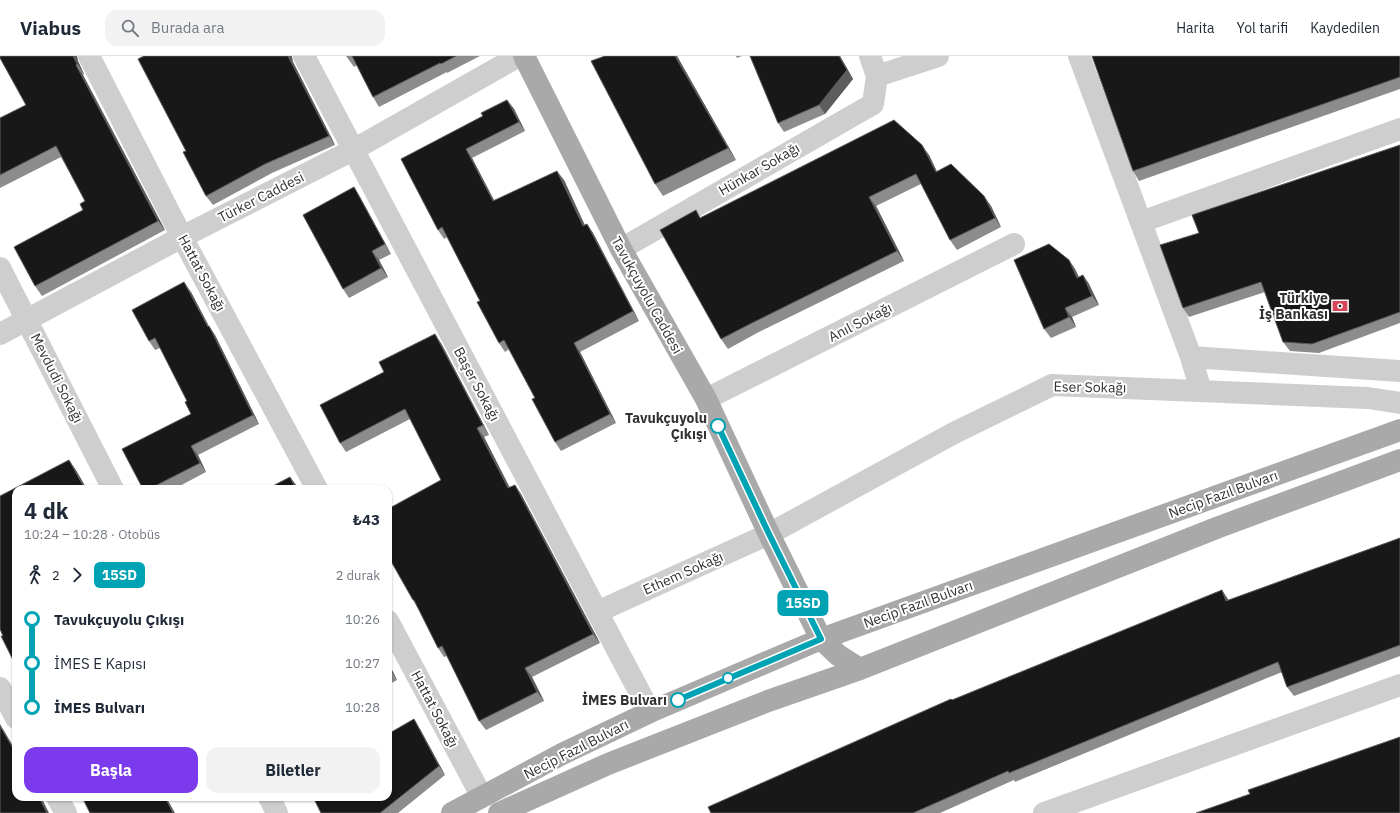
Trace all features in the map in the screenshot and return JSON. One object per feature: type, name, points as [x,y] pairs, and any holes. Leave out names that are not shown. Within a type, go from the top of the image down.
[{"type":"main road","name":"Tavukçuyolu Caddesi","points":[[524,56],[621,249],[706,399],[769,534],[821,639]]},
{"type":"main road","name":"Necip Fazıl Bulvarı","points":[[452,813],[562,754],[650,712],[821,639],[1400,430]]},
{"type":"main road","name":"Necip Fazıl Bulvarı","points":[[499,813],[608,764],[768,701],[860,669],[1220,527],[1400,460]]},
{"type":"main road","points":[[821,639],[838,655],[860,669]]},
{"type":"street","name":"Hattat Sokağı","points":[[89,56],[182,237],[315,485]]},
{"type":"street","name":"Başer Sokağı","points":[[304,56],[650,712]]},
{"type":"street","name":"Türker Caddesi","points":[[0,334],[182,237],[354,150],[519,56]]},
{"type":"street","points":[[870,56],[877,76],[938,56]]},
{"type":"street","points":[[1080,56],[1190,357],[1201,391]]},
{"type":"street","name":"Hünkar Sokağı","points":[[621,249],[873,104],[877,76]]},
{"type":"street","points":[[1141,222],[1400,129]]},
{"type":"street","name":"Anıl Sokağı","points":[[706,399],[1014,244]]},
{"type":"street","name":"Mevdudi Sokağı","points":[[0,268],[111,485]]},
{"type":"street","points":[[1190,357],[1400,371]]},
{"type":"street","name":"Eser Sokağı","points":[[769,534],[954,433],[1052,385],[1368,398],[1400,403]]},
{"type":"street","name":"Ethem Sokağı","points":[[598,612],[769,534]]},
{"type":"street","name":"Hattat Sokağı","points":[[392,628],[482,797]]},
{"type":"street","points":[[1044,813],[1400,685]]},
{"type":"street","points":[[0,688],[12,710]]},
{"type":"street","points":[[59,801],[66,813]]},
{"type":"street","points":[[271,801],[277,813]]},
{"type":"building","points":[[0,56],[73,56],[77,64],[76,65],[158,221],[35,286],[14,247],[83,210],[80,204],[85,201],[56,146],[0,175],[0,118],[26,105]]},
{"type":"building","points":[[144,56],[288,56],[329,136],[265,164],[206,196],[183,152],[186,151],[138,59]]},
{"type":"building","points":[[352,56],[456,56],[373,97]]},
{"type":"building","points":[[605,56],[675,56],[728,148],[655,184],[591,61]]},
{"type":"building","points":[[750,56],[839,56],[847,70],[819,105],[778,123]]},
{"type":"building","points":[[1092,56],[1400,56],[1400,77],[1133,171]]},
{"type":"building","points":[[507,100],[519,122],[466,149],[493,201],[557,171],[583,226],[587,224],[633,311],[574,343],[610,414],[555,442],[532,399],[535,398],[504,340],[499,343],[477,302],[480,301],[442,227],[438,230],[401,159],[483,116],[481,113]]},
{"type":"building","points":[[894,120],[922,145],[936,172],[951,164],[984,196],[995,218],[950,240],[916,174],[869,197],[897,251],[721,339],[660,230],[696,210],[700,218]]},
{"type":"building","points":[[1400,145],[1400,312],[1312,344],[1283,342],[1261,282],[1183,308],[1160,245],[1199,233],[1192,215]]},
{"type":"building","points":[[354,187],[385,244],[372,251],[381,268],[343,289],[303,215]]},
{"type":"building","points":[[1049,244],[1069,260],[1077,278],[1083,275],[1092,296],[1065,308],[1069,317],[1044,329],[1014,260]]},
{"type":"building","points":[[184,282],[208,327],[209,326],[253,415],[191,446],[200,463],[157,485],[141,485],[122,449],[191,414],[185,402],[187,401],[155,338],[149,341],[132,310]]},
{"type":"building","points":[[435,334],[483,425],[477,428],[508,488],[515,485],[593,634],[525,668],[537,692],[479,721],[442,646],[438,648],[414,600],[392,563],[392,507],[441,480],[405,409],[340,443],[320,405],[384,372],[379,362]]},
{"type":"building","points":[[69,460],[83,485],[21,485]]},
{"type":"building","points":[[290,477],[294,485],[275,485]]},
{"type":"building","points":[[12,490],[12,658],[1,636],[3,636],[0,629],[0,496]]},
{"type":"building","points":[[1400,538],[1400,645],[1287,687],[1278,662],[1009,773],[1008,771],[913,813],[711,813],[708,807],[951,699],[952,700],[1222,590],[1226,601]]},
{"type":"building","points":[[414,719],[439,766],[380,813],[321,813],[315,801],[392,801],[392,732]]},
{"type":"building","points":[[0,726],[12,746],[12,801],[41,801],[47,813],[0,813]]},
{"type":"building","points":[[1400,737],[1400,813],[1196,813],[1250,794],[1248,790]]},
{"type":"building","points":[[84,801],[167,801],[173,813],[90,813]]},
{"type":"bus line","name":"15SD","points":[[678,700],[821,639],[718,426]]},
{"type":"place","name":"Türkiye İş Bankası","points":[[1340,306]]},
{"type":"place","name":"Tavukçuyolu Çıkışı","points":[[718,426]]},
{"type":"place","name":"İMES Bulvarı","points":[[678,700]]}]
